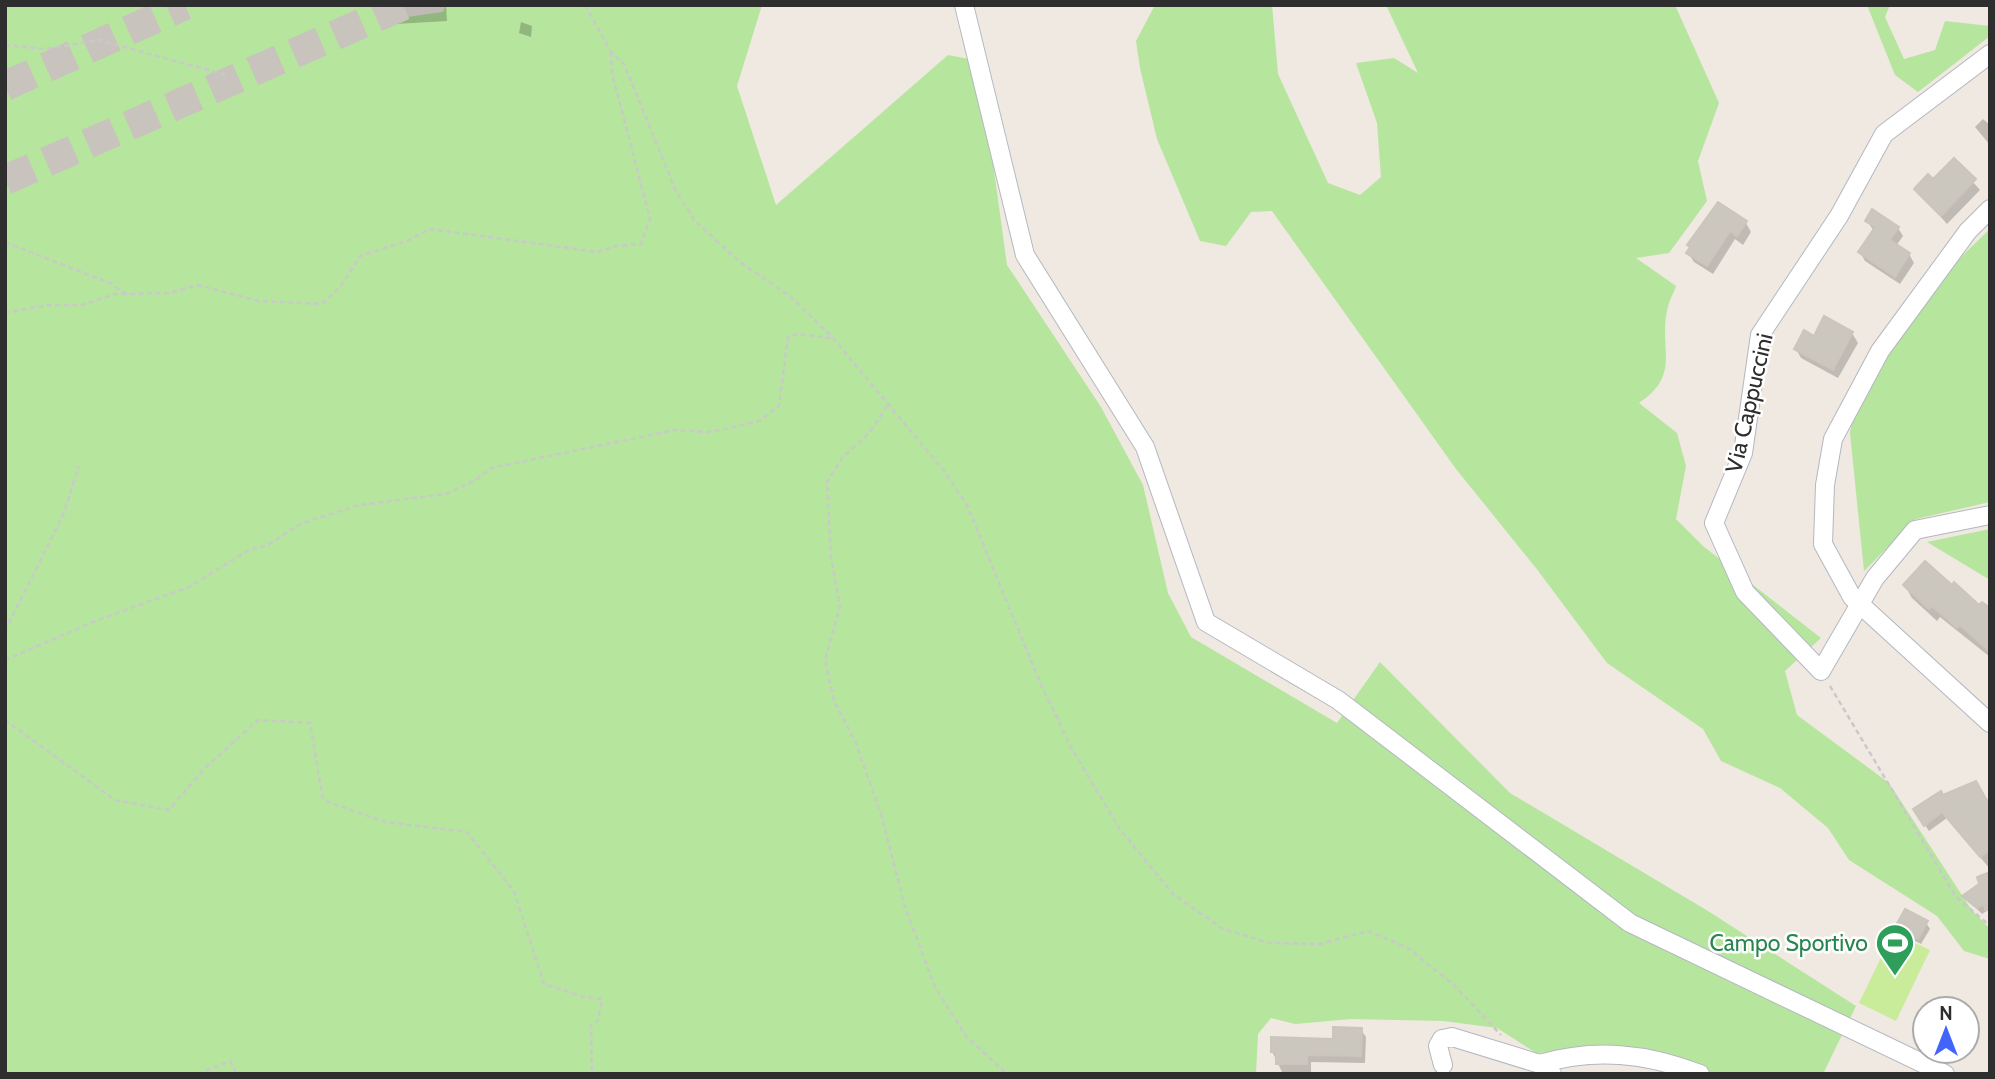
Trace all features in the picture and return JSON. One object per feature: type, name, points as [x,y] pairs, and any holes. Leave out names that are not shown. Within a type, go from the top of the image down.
[{"type":"street","points":[[964,5],[1025,255],[1145,447],[1206,622],[1338,700],[1630,923],[1945,1074]]},
{"type":"street","name":"Via Cappuccini","points":[[1821,671],[1745,592],[1714,523],[1742,453],[1760,335],[1839,216],[1884,134],[1990,54]]},
{"type":"street","points":[[1990,209],[1968,231],[1880,351],[1833,439],[1825,485],[1823,544],[1852,597],[1990,723]]},
{"type":"street","points":[[1821,671],[1875,578],[1915,530],[1990,515]]},
{"type":"street","points":[[1443,1065],[1438,1046],[1442,1039],[1452,1037],[1546,1069],[1594,1053],[1629,1054],[1700,1074]]},
{"type":"path","points":[[585,5],[611,52],[624,64],[675,189],[695,221],[740,262],[790,296],[833,338],[944,471],[967,505],[1041,685],[1072,749],[1119,828],[1173,894],[1223,929],[1270,943],[1320,944],[1368,932],[1408,948],[1454,985],[1501,1035]]},
{"type":"path","points":[[5,45],[44,49],[99,40],[226,75]]},
{"type":"path","points":[[5,313],[48,305],[82,305],[125,294],[169,293],[198,285],[259,301],[322,304],[341,286],[360,256],[407,241],[430,229],[598,252],[616,246],[640,244],[650,219],[612,73],[611,52]]},
{"type":"path","points":[[5,242],[112,284],[125,294]]},
{"type":"path","points":[[5,660],[93,622],[191,586],[250,549],[266,545],[293,527],[321,516],[359,505],[446,494],[475,481],[491,468],[675,430],[708,432],[759,421],[779,406],[788,337],[798,334],[833,338]]},
{"type":"path","points":[[888,404],[870,432],[842,457],[827,482],[831,557],[841,607],[825,660],[834,701],[855,741],[882,817],[904,904],[935,987],[966,1036],[1007,1074]]},
{"type":"path","points":[[5,631],[63,515],[79,466]]},
{"type":"path","points":[[1821,671],[1956,897],[1990,926]]},
{"type":"path","points":[[5,720],[115,800],[169,810],[204,769],[258,720],[310,723],[323,800],[385,822],[467,832],[514,891],[544,984],[584,997],[602,999],[598,1021],[591,1025],[592,1074]]},
{"type":"path","points":[[198,1074],[230,1061],[237,1074]]},
{"type":"green space","points":[[5,5],[385,5],[386,20],[443,12],[446,5],[762,5],[737,86],[776,205],[948,55],[979,61],[1007,265],[1101,407],[1143,485],[1168,593],[1191,637],[1337,723],[1380,662],[1510,793],[1708,911],[1856,1006],[1823,1074],[1716,1074],[1629,1050],[1536,1053],[1497,1028],[1443,1021],[1351,1019],[1295,1024],[1271,1018],[1258,1034],[1256,1074],[5,1074]]},
{"type":"green space","points":[[1155,5],[1272,5],[1278,74],[1328,183],[1360,195],[1381,177],[1377,123],[1356,63],[1394,58],[1418,73],[1386,5],[1675,5],[1719,103],[1698,161],[1707,201],[1669,253],[1636,258],[1676,286],[1665,321],[1665,370],[1661,381],[1639,403],[1677,433],[1686,466],[1676,519],[1703,546],[1821,638],[1785,671],[1797,715],[1889,783],[1971,909],[1990,929],[1990,959],[1964,951],[1937,916],[1849,860],[1828,828],[1780,788],[1721,761],[1703,729],[1607,663],[1536,568],[1456,469],[1272,211],[1251,212],[1226,246],[1200,241],[1157,139],[1140,68],[1136,41]]},
{"type":"green space","points":[[1867,5],[1890,5],[1885,17],[1904,59],[1935,50],[1945,21],[1990,26],[1990,36],[1918,92],[1895,75]]},
{"type":"green space","points":[[1990,229],[1990,502],[1916,519],[1864,571],[1850,433],[1854,411],[1911,305]]},
{"type":"green space","points":[[1990,529],[1990,580],[1927,542]]},
{"type":"green space","name":"Campo Sportivo","points":[[1893,933],[1930,950],[1896,1021],[1859,1003]]},
{"type":"building","points":[[1954,158],[1976,179],[1941,216],[1914,189],[1928,174],[1933,179]]},
{"type":"building","points":[[1718,202],[1747,221],[1737,236],[1730,231],[1707,266],[1686,253],[1690,247],[1687,245]]},
{"type":"building","points":[[1872,209],[1899,227],[1890,240],[1910,253],[1895,277],[1858,252],[1875,227],[1865,221]]},
{"type":"building","points":[[1824,316],[1853,332],[1833,370],[1794,349],[1804,330],[1814,336]]},
{"type":"building","points":[[1925,561],[1979,605],[1982,602],[1990,608],[1990,652],[1960,625],[1957,628],[1932,606],[1929,609],[1903,585]]},
{"type":"building","points":[[1976,781],[1990,806],[1990,850],[1980,857],[1942,812],[1924,826],[1913,809],[1941,791],[1943,795]]},
{"type":"building","points":[[1990,872],[1990,910],[1985,910],[1984,904],[1977,908],[1962,896],[1979,884],[1977,877]]},
{"type":"building","points":[[1905,909],[1928,921],[1918,939],[1895,927]]},
{"type":"building","points":[[1333,1027],[1362,1028],[1361,1056],[1307,1055],[1307,1064],[1276,1064],[1276,1052],[1271,1052],[1271,1037],[1333,1039]]},
{"type":"tunnel","points":[[5,86],[185,5]]},
{"type":"tunnel","points":[[5,180],[404,5]]},
{"type":"place","name":"Campo Sportivo","points":[[1895,977]]}]
